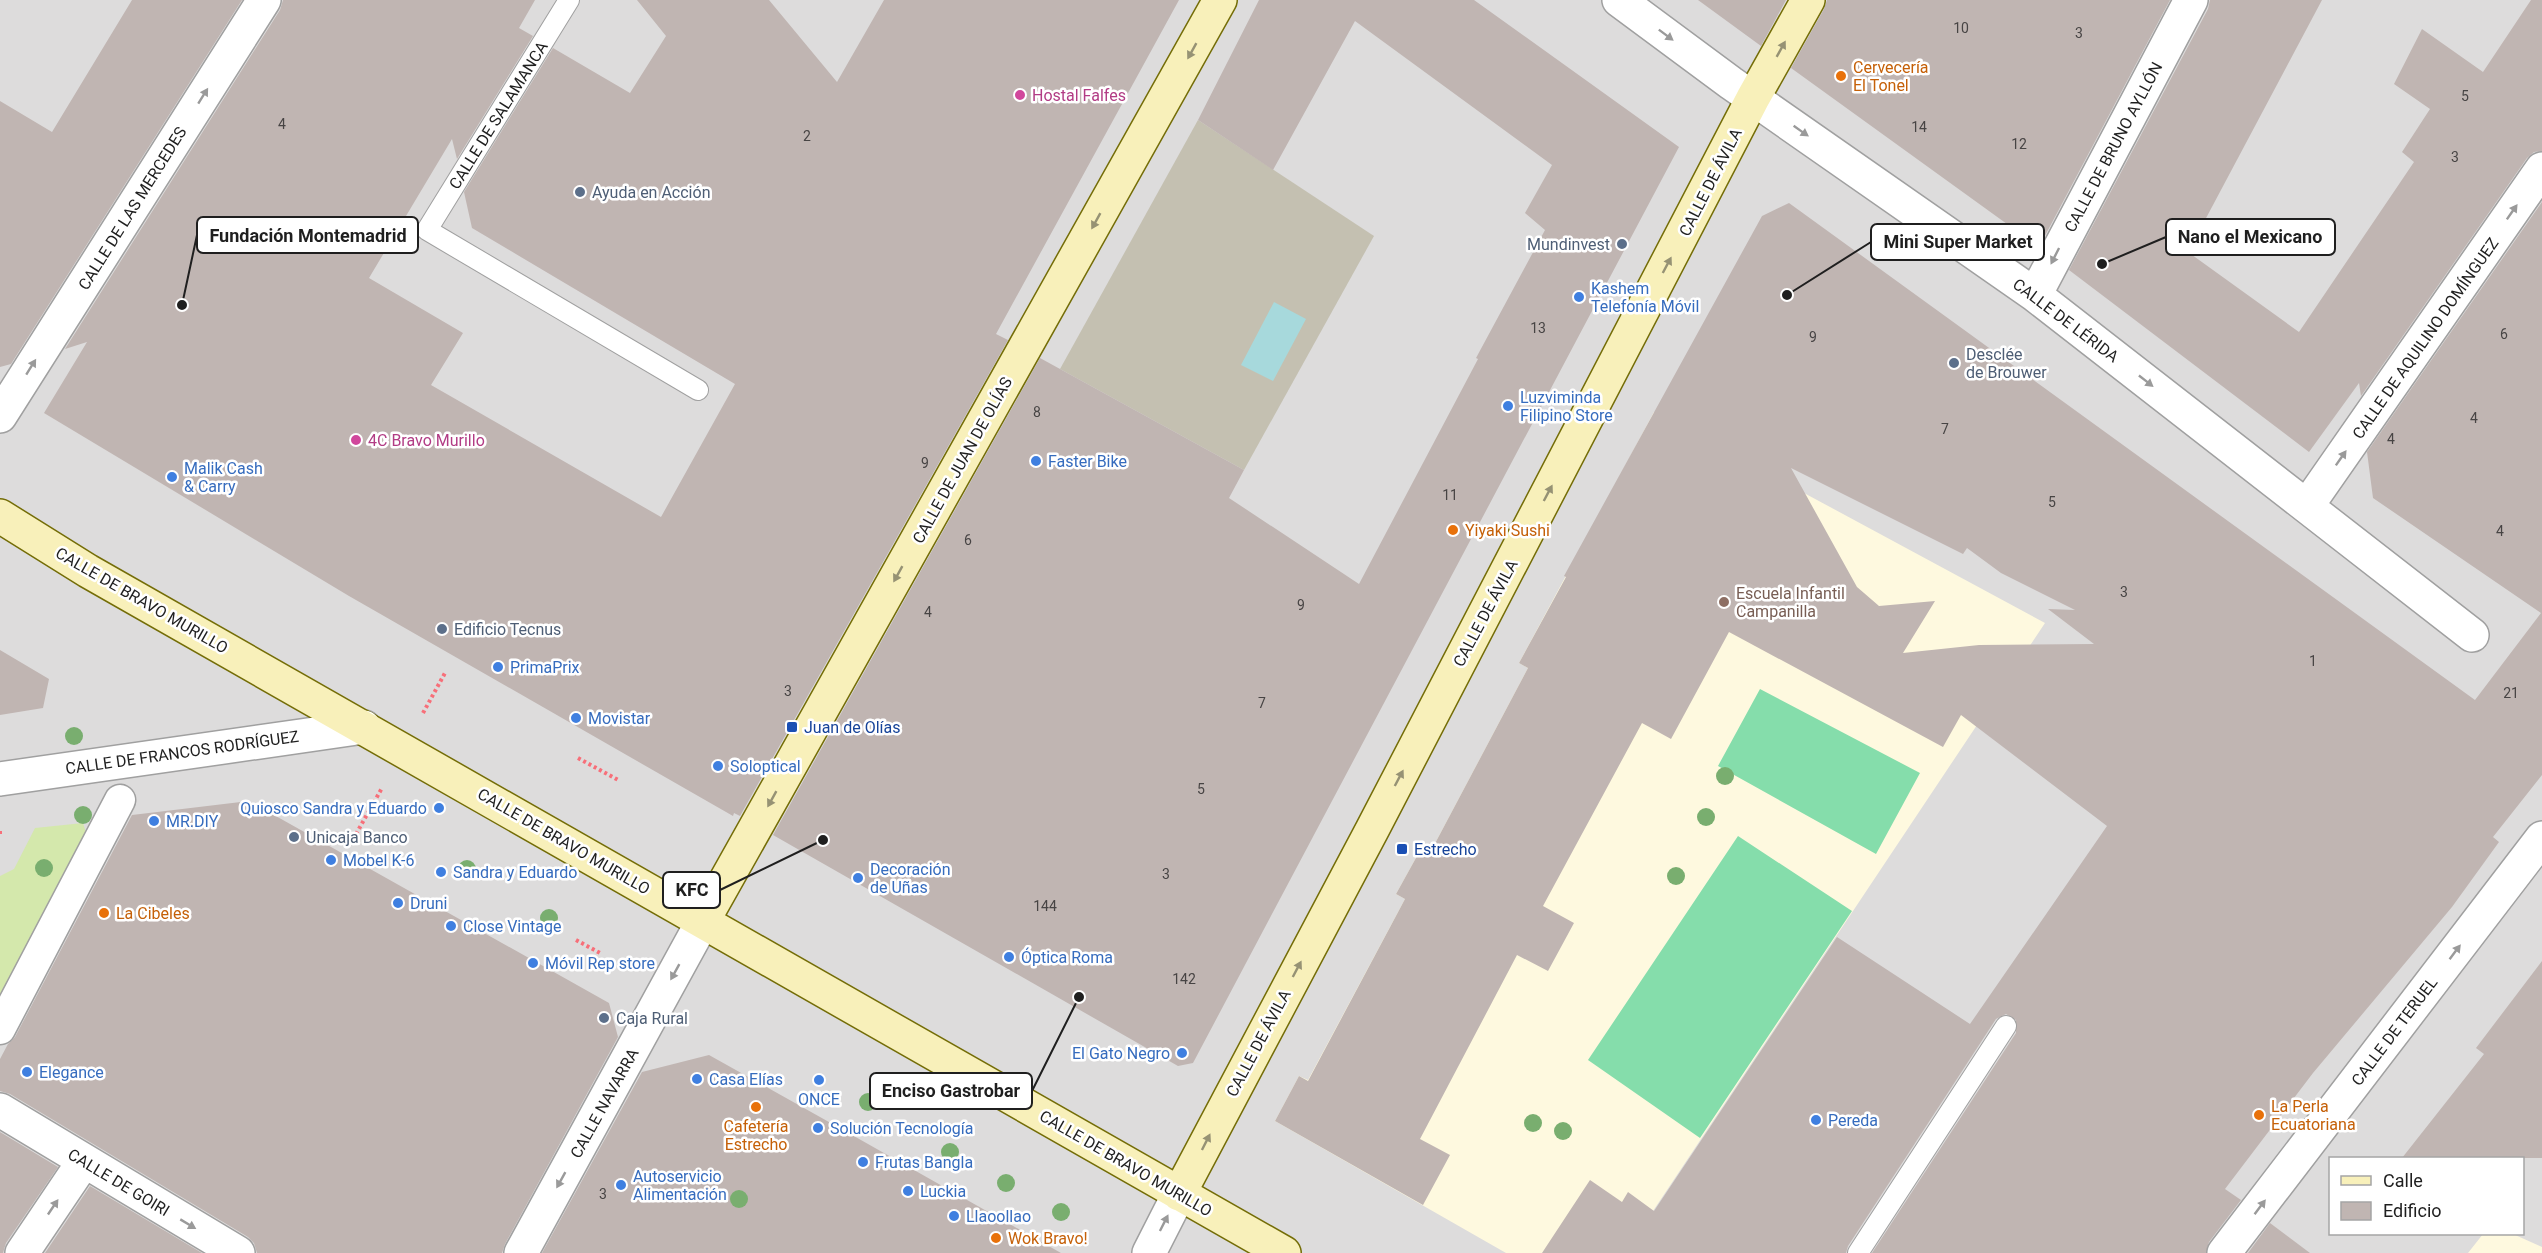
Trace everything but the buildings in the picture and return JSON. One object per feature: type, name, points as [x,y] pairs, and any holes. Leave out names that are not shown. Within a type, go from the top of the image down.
[{"type":"main road","name":"CALLE DE JUAN DE OLÍAS","points":[[703,921],[1220,0]]},
{"type":"main road","name":"CALLE DE ÁVILA","points":[[1179,1194],[1378,819],[1753,98],[1808,0]]},
{"type":"main road","name":"CALLE DE BRAVO MURILLO","points":[[0,516],[88,571],[1284,1253]]},
{"type":"street","name":"CALLE DE LAS MERCEDES","points":[[0,416],[264,0]]},
{"type":"street","name":"CALLE DE LÉRIDA","points":[[1619,0],[1753,98],[2035,295],[2472,634]]},
{"type":"street","name":"CALLE DE BRUNO AYLLÓN","points":[[2035,295],[2191,0]]},
{"type":"street","name":"CALLE DE AQUILINO DOMÍNGUEZ","points":[[2307,506],[2542,169]]},
{"type":"street","name":"CALLE DE FRANCOS RODRÍGUEZ","points":[[0,779],[364,727]]},
{"type":"street","points":[[0,1029],[120,800]]},
{"type":"street","name":"CALLE DE TERUEL","points":[[2224,1253],[2542,838]]},
{"type":"street","name":"CALLE NAVARRA","points":[[521,1253],[703,921]]},
{"type":"street","name":"CALLE DE GOIRI","points":[[0,1110],[238,1253]]},
{"type":"street","points":[[22,1253],[84,1161]]},
{"type":"street","points":[[1149,1253],[1179,1194]]},
{"type":"lane","name":"CALLE DE SALAMANCA","points":[[569,0],[427,230],[698,390]]},
{"type":"lane","points":[[1858,1253],[2006,1026]]},
{"type":"path","points":[[578,758],[620,781]]},
{"type":"path","points":[[576,940],[600,954]]},
{"type":"shaded area","points":[[0,0],[2542,0],[2542,1253],[0,1253]]},
{"type":"shaded area","points":[[1198,120],[1374,236],[1244,470],[1060,369]]},
{"type":"shaded area","points":[[1654,412],[2045,623],[1625,1253],[1506,1253],[1275,1121],[1299,1076],[1308,1080],[1405,899],[1396,894],[1422,847],[1431,851],[1528,668],[1519,663]]},
{"type":"shaded area","points":[[2482,1235],[2515,1235],[2542,1247],[2542,1253],[2468,1253]]},
{"type":"green space","points":[[1760,689],[1920,773],[1876,854],[1718,766]]},
{"type":"green space","points":[[83,823],[87,836],[0,1004],[0,876],[14,869],[35,828]]},
{"type":"green space","points":[[1738,836],[1852,911],[1700,1138],[1588,1060]]},
{"type":"water","points":[[1274,302],[1306,319],[1273,381],[1241,365]]},
{"type":"place","name":"Cervecería El Tonel","points":[[1841,76]]},
{"type":"place","name":"Hostal Falfes","points":[[1020,95]]},
{"type":"place","name":"Ayuda en Acción","points":[[580,192]]},
{"type":"place","name":"Mundinvest","points":[[1622,244]]},
{"type":"place","name":"Nano el Mexicano","points":[[2102,264]]},
{"type":"place","name":"Mini Super Market","points":[[1787,295]]},
{"type":"place","name":"Kashem Telefonía Móvil","points":[[1579,297]]},
{"type":"place","name":"Fundación Montemadrid","points":[[182,305]]},
{"type":"place","name":"Desclée de Brouwer","points":[[1954,363]]},
{"type":"place","name":"Luzviminda Filipino Store","points":[[1508,406]]},
{"type":"place","name":"4C Bravo Murillo","points":[[356,440]]},
{"type":"place","name":"Faster Bike","points":[[1036,461]]},
{"type":"place","name":"Malik Cash & Carry","points":[[172,477]]},
{"type":"place","name":"Yiyaki Sushi","points":[[1453,530]]},
{"type":"place","name":"Escuela Infantil Campanilla","points":[[1724,602]]},
{"type":"place","name":"Edificio Tecnus","points":[[442,629]]},
{"type":"place","name":"PrimaPrix","points":[[498,667]]},
{"type":"place","name":"Movistar","points":[[576,718]]},
{"type":"place","name":"Juan de Olías","points":[[792,727]]},
{"type":"place","name":"Soloptical","points":[[718,766]]},
{"type":"place","name":"Quiosco Sandra y Eduardo","points":[[439,808]]},
{"type":"place","name":"MR.DIY","points":[[154,821]]},
{"type":"place","name":"Unicaja Banco","points":[[294,837]]},
{"type":"place","name":"KFC","points":[[823,840]]},
{"type":"place","name":"Estrecho","points":[[1402,849]]},
{"type":"place","name":"Mobel K-6","points":[[331,860]]},
{"type":"place","name":"Sandra y Eduardo","points":[[441,872]]},
{"type":"place","name":"Decoración de Uñas","points":[[858,878]]},
{"type":"place","name":"Druni","points":[[398,903]]},
{"type":"place","name":"La Cibeles","points":[[104,913]]},
{"type":"place","name":"Close Vintage","points":[[451,926]]},
{"type":"place","name":"Óptica Roma","points":[[1009,957]]},
{"type":"place","name":"Móvil Rep store","points":[[533,963]]},
{"type":"place","name":"Enciso Gastrobar","points":[[1079,997]]},
{"type":"place","name":"Caja Rural","points":[[604,1018]]},
{"type":"place","name":"El Gato Negro","points":[[1182,1053]]},
{"type":"place","name":"Elegance","points":[[27,1072]]},
{"type":"place","name":"Casa Elías","points":[[697,1079]]},
{"type":"place","name":"ONCE","points":[[819,1080]]},
{"type":"place","name":"Cafetería Estrecho","points":[[756,1107]]},
{"type":"place","name":"La Perla Ecuatoriana","points":[[2259,1115]]},
{"type":"place","name":"Pereda","points":[[1816,1120]]},
{"type":"place","name":"Solución Tecnología","points":[[818,1128]]},
{"type":"place","name":"Frutas Bangla","points":[[863,1162]]},
{"type":"place","name":"Autoservicio Alimentación","points":[[621,1185]]},
{"type":"place","name":"Luckia","points":[[908,1191]]},
{"type":"place","name":"Llaoollao","points":[[954,1216]]},
{"type":"place","name":"Wok Bravo!","points":[[996,1238]]}]
